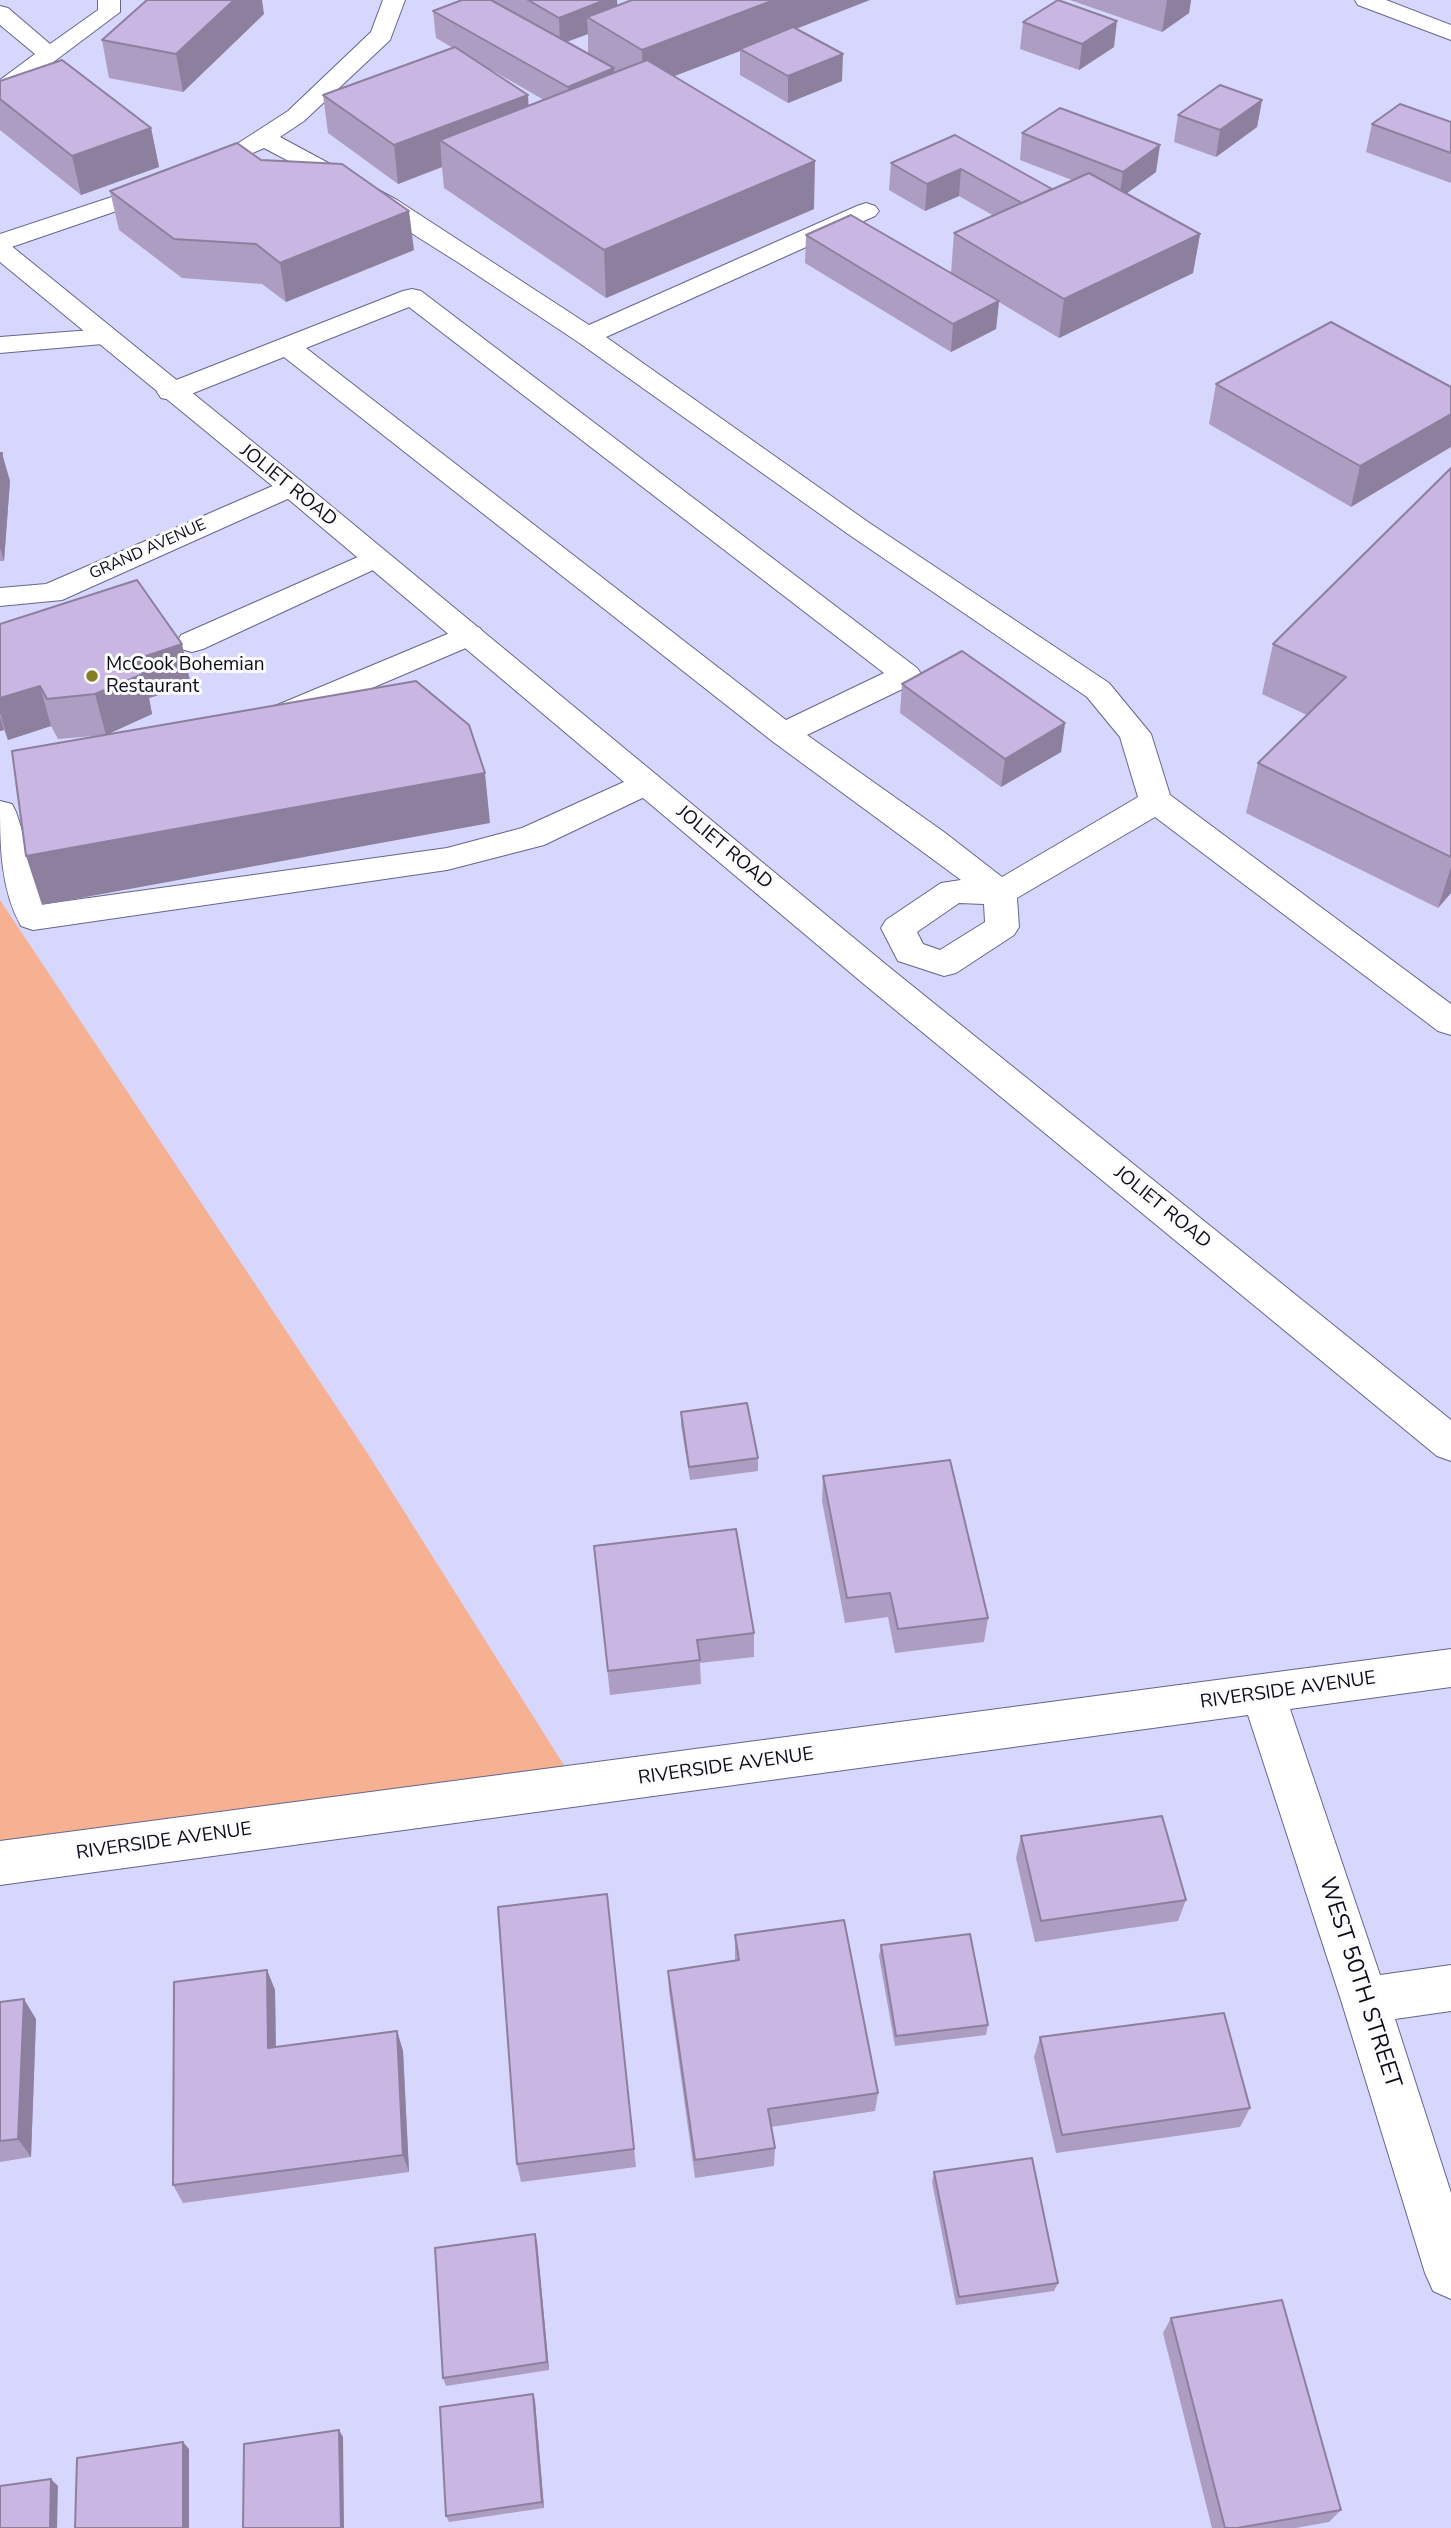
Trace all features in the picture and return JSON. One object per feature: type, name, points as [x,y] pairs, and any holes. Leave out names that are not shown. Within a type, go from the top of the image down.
[{"type":"main road","points":[[0,91],[109,12],[110,0]]},
{"type":"main road","points":[[221,164],[296,116],[382,35],[394,0]]},
{"type":"main road","points":[[1366,0],[1451,33]]},
{"type":"main road","points":[[0,13],[50,55]]},
{"type":"main road","points":[[262,138],[317,163],[369,194],[587,336],[859,528],[1098,690],[1135,734],[1155,800],[1451,1022]]},
{"type":"main road","points":[[0,243],[187,179]]},
{"type":"main road","points":[[587,336],[866,211]]},
{"type":"main road","name":"JOLIET ROAD","points":[[0,249],[469,635],[877,976],[1451,1444]]},
{"type":"main road","points":[[171,392],[412,298],[906,675],[783,734]]},
{"type":"main road","points":[[0,345],[105,337]]},
{"type":"main road","points":[[287,346],[783,734],[932,840],[1000,893],[1002,927],[944,964],[910,952],[898,928],[953,891],[1000,893],[1140,812],[1155,800]]},
{"type":"main road","name":"GRAND AVENUE","points":[[0,597],[51,593],[291,488]]},
{"type":"main road","points":[[192,642],[376,558]]},
{"type":"main road","points":[[246,730],[469,635]]},
{"type":"main road","points":[[4,797],[33,918],[447,859],[532,837],[646,783]]},
{"type":"main road","points":[[877,976],[910,952]]},
{"type":"main road","name":"RIVERSIDE AVENUE","points":[[0,1863],[1451,1668]]},
{"type":"main road","name":"WEST 50TH STREET","points":[[1263,1695],[1365,2000],[1451,2273]]},
{"type":"main road","points":[[1365,2000],[1451,1988]]},
{"type":"shaded area","points":[[0,900],[368,1454],[572,1778],[0,1854]]},
{"type":"building","points":[[147,0],[234,0],[176,54],[102,40]]},
{"type":"building","points":[[462,0],[491,0],[614,68],[568,87],[433,11]]},
{"type":"building","points":[[528,0],[605,0],[559,18]]},
{"type":"building","points":[[632,0],[774,0],[642,50],[587,17]]},
{"type":"building","points":[[1058,0],[1117,21],[1082,44],[1023,22]]},
{"type":"building","points":[[793,27],[843,54],[788,76],[740,49]]},
{"type":"building","points":[[455,47],[528,95],[394,145],[323,95]]},
{"type":"building","points":[[62,60],[151,128],[72,156],[0,99],[0,81]]},
{"type":"building","points":[[647,60],[815,161],[604,250],[440,140]]},
{"type":"building","points":[[1220,85],[1262,100],[1220,130],[1178,115]]},
{"type":"building","points":[[1400,104],[1451,122],[1451,153],[1372,124]]},
{"type":"building","points":[[1060,108],[1160,145],[1123,172],[1022,133]]},
{"type":"building","points":[[955,135],[1052,189],[1022,203],[961,169],[927,184],[891,163]]},
{"type":"building","points":[[237,143],[261,160],[342,164],[409,211],[280,263],[256,244],[174,239],[110,191]]},
{"type":"building","points":[[1089,173],[1200,234],[1064,299],[954,233]]},
{"type":"building","points":[[851,215],[999,301],[953,324],[806,235]]},
{"type":"building","points":[[1331,322],[1451,387],[1451,414],[1360,466],[1216,384]]},
{"type":"building","points":[[1451,468],[1451,857],[1258,763],[1346,677],[1273,644]]},
{"type":"building","points":[[137,580],[182,644],[134,660],[143,674],[95,694],[47,699],[40,686],[0,698],[0,624]]},
{"type":"building","points":[[962,651],[1065,723],[1005,759],[902,684]]},
{"type":"building","points":[[416,681],[469,725],[485,773],[26,856],[12,751]]},
{"type":"building","points":[[747,1403],[758,1458],[689,1467],[681,1412]]},
{"type":"building","points":[[950,1460],[988,1618],[898,1629],[890,1593],[847,1598],[823,1476]]},
{"type":"building","points":[[736,1529],[754,1633],[697,1640],[700,1660],[608,1671],[594,1546]]},
{"type":"building","points":[[1162,1816],[1186,1900],[1041,1921],[1021,1836]]},
{"type":"building","points":[[607,1894],[634,2149],[517,2164],[498,1907]]},
{"type":"building","points":[[844,1920],[878,2093],[768,2109],[775,2148],[695,2160],[668,1971],[739,1960],[735,1935]]},
{"type":"building","points":[[970,1934],[988,2025],[896,2036],[881,1945]]},
{"type":"building","points":[[267,1970],[268,2048],[397,2031],[403,2155],[173,2185],[174,1982]]},
{"type":"building","points":[[24,1999],[18,2139],[0,2141],[0,2002]]},
{"type":"building","points":[[1224,2013],[1250,2108],[1062,2135],[1040,2037]]},
{"type":"building","points":[[1032,2158],[1058,2283],[959,2297],[934,2172]]},
{"type":"building","points":[[535,2234],[547,2362],[443,2378],[435,2248]]},
{"type":"building","points":[[1282,2300],[1341,2510],[1225,2528],[1171,2318]]},
{"type":"building","points":[[533,2394],[542,2502],[446,2516],[440,2407]]},
{"type":"building","points":[[339,2430],[341,2528],[243,2528],[244,2444]]},
{"type":"building","points":[[183,2442],[183,2528],[75,2528],[77,2458]]},
{"type":"building","points":[[51,2479],[50,2528],[0,2528],[0,2486]]},
{"type":"place","name":"McCook Bohemian Restaurant","points":[[92,676]]}]
